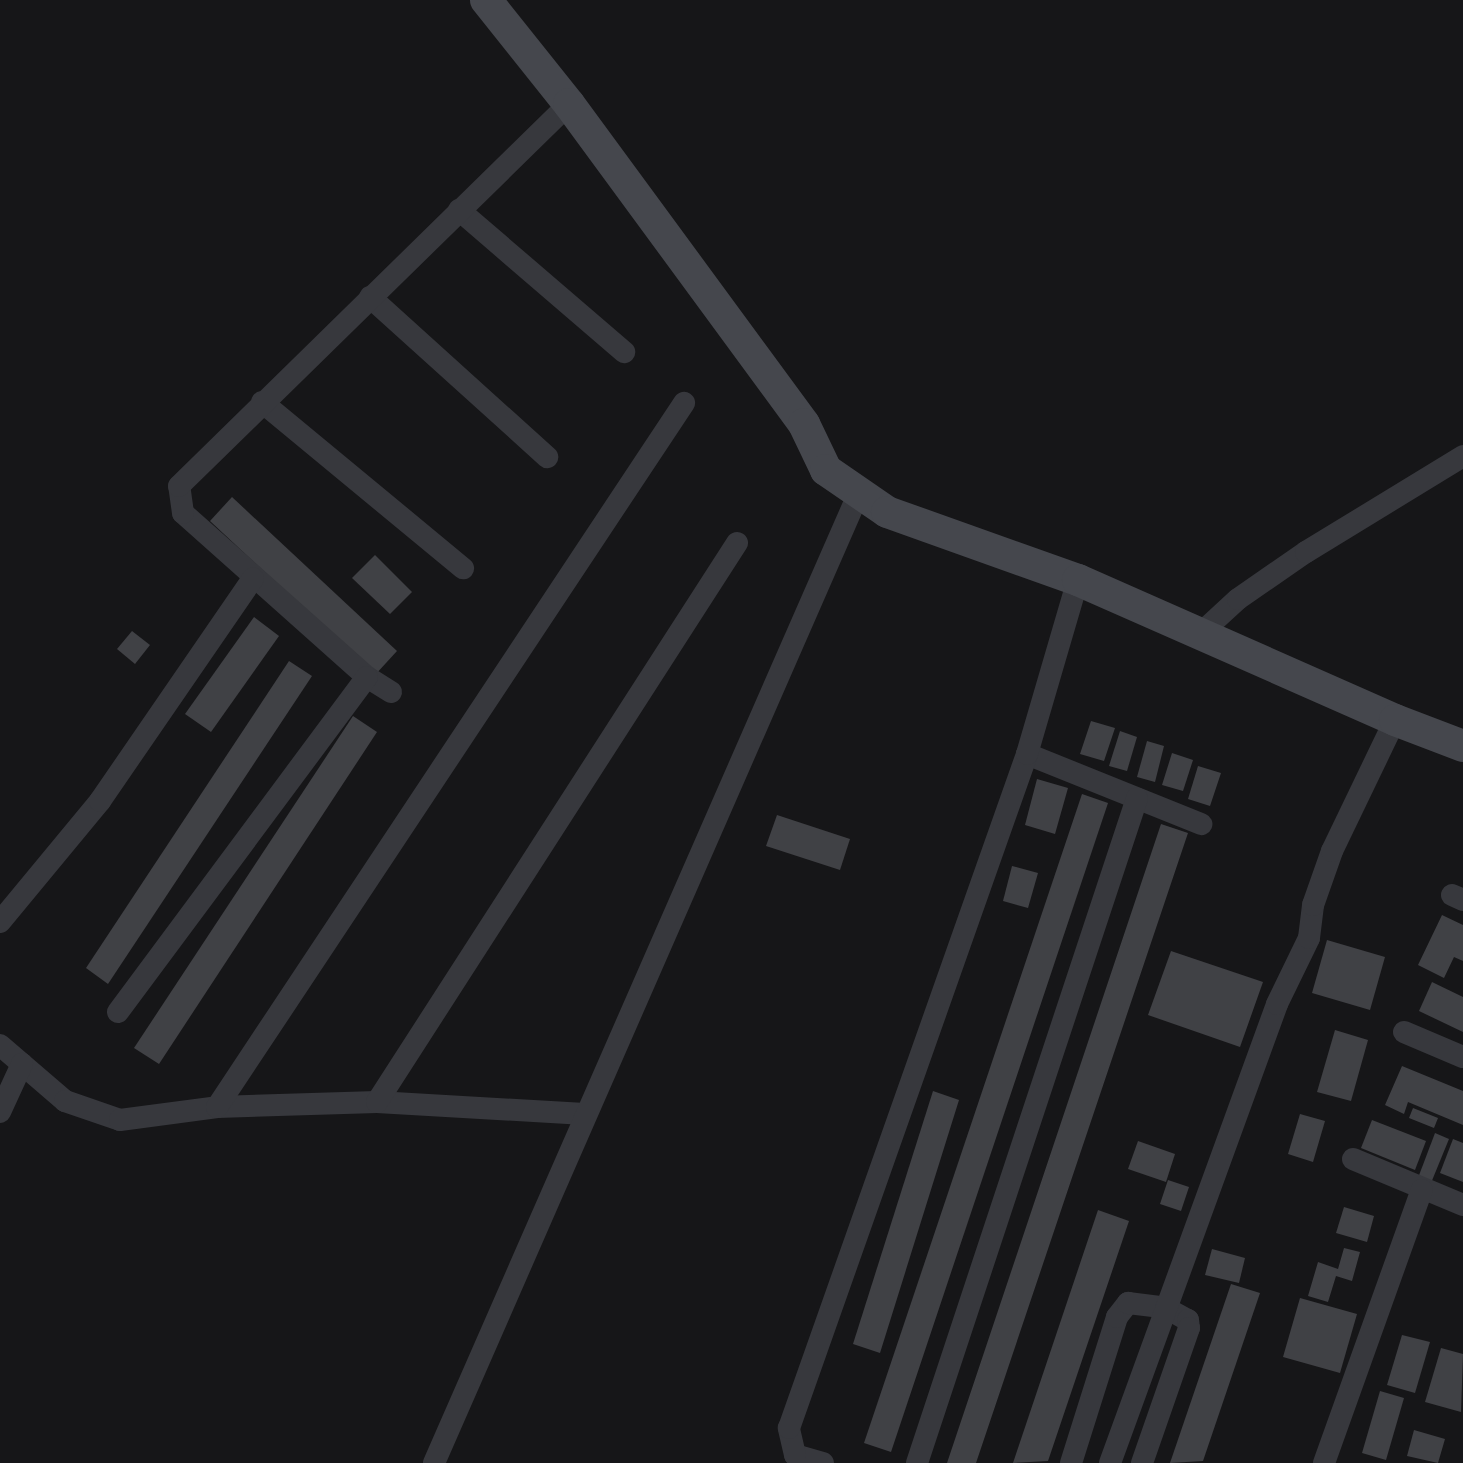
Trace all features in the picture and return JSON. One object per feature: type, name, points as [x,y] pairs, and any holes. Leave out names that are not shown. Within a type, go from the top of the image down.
[{"type":"street","points":[[486,0],[569,104],[804,424],[826,470],[858,495],[965,543],[1078,580],[1395,720],[1463,746]]},
{"type":"street","points":[[391,692],[367,677],[183,513],[179,486],[569,104]]},
{"type":"street","points":[[459,210],[624,352]]},
{"type":"street","points":[[370,297],[547,457]]},
{"type":"street","points":[[262,402],[463,568]]},
{"type":"street","points":[[217,1107],[684,403]]},
{"type":"street","points":[[1201,633],[1238,599],[1306,552],[1463,456]]},
{"type":"street","points":[[434,1463],[858,495]]},
{"type":"street","points":[[377,1102],[737,543]]},
{"type":"street","points":[[0,922],[100,801],[253,578]]},
{"type":"street","points":[[823,1463],[795,1455],[789,1428],[1027,754],[1078,580]]},
{"type":"street","points":[[118,1012],[367,677]]},
{"type":"street","points":[[1110,1463],[1277,1004],[1309,938],[1313,905],[1332,851],[1395,720]]},
{"type":"street","points":[[1027,754],[1201,824]]},
{"type":"street","points":[[917,1463],[1137,798]]},
{"type":"street","points":[[1404,1032],[1463,1057]]},
{"type":"street","points":[[0,1045],[65,1101],[120,1120],[217,1107],[377,1102],[585,1114]]},
{"type":"street","points":[[0,1112],[22,1064]]},
{"type":"street","points":[[1353,1159],[1463,1205]]},
{"type":"street","points":[[1324,1463],[1422,1190]]},
{"type":"street","points":[[1071,1463],[1117,1317],[1128,1303],[1166,1308],[1188,1320],[1189,1328],[1142,1463]]},
{"type":"building","points":[[232,497],[397,651],[375,675],[210,521]]},
{"type":"building","points":[[375,555],[412,592],[390,614],[352,578]]},
{"type":"building","points":[[254,617],[279,636],[211,732],[185,714]]},
{"type":"building","points":[[132,631],[150,645],[135,664],[117,649]]},
{"type":"building","points":[[289,661],[312,676],[108,984],[86,968]]},
{"type":"building","points":[[353,716],[377,732],[159,1064],[134,1048]]},
{"type":"building","points":[[1091,721],[1115,728],[1104,761],[1080,754]]},
{"type":"building","points":[[1120,731],[1137,737],[1127,771],[1109,766]]},
{"type":"building","points":[[1147,741],[1164,746],[1155,782],[1137,777]]},
{"type":"building","points":[[1172,753],[1193,760],[1183,791],[1162,785]]},
{"type":"building","points":[[1198,766],[1221,773],[1210,806],[1188,799]]},
{"type":"building","points":[[1037,779],[1068,788],[1055,834],[1025,825]]},
{"type":"building","points":[[1082,794],[1108,803],[891,1452],[864,1443]]},
{"type":"building","points":[[777,815],[850,839],[840,870],[766,846]]},
{"type":"building","points":[[1161,824],[1188,833],[976,1463],[947,1463]]},
{"type":"building","points":[[1012,866],[1038,873],[1028,908],[1003,901]]},
{"type":"building","points":[[1442,915],[1463,925],[1463,961],[1454,957],[1444,978],[1418,965]]},
{"type":"building","points":[[1327,940],[1385,957],[1370,1010],[1312,993]]},
{"type":"building","points":[[1171,951],[1263,982],[1240,1047],[1148,1015]]},
{"type":"building","points":[[1432,982],[1463,997],[1463,1032],[1419,1011]]},
{"type":"building","points":[[1335,1030],[1368,1040],[1351,1101],[1317,1092]]},
{"type":"building","points":[[1402,1066],[1463,1091],[1463,1125],[1408,1102],[1404,1114],[1385,1105]]},
{"type":"building","points":[[933,1091],[959,1100],[880,1353],[853,1344]]},
{"type":"building","points":[[1413,1108],[1438,1118],[1434,1128],[1409,1118]]},
{"type":"building","points":[[1300,1114],[1325,1121],[1313,1162],[1288,1154]]},
{"type":"building","points":[[1372,1120],[1426,1141],[1415,1170],[1361,1148]]},
{"type":"building","points":[[1435,1133],[1449,1139],[1431,1183],[1418,1178]]},
{"type":"building","points":[[1453,1139],[1463,1143],[1463,1182],[1440,1173]]},
{"type":"building","points":[[1138,1141],[1175,1154],[1166,1182],[1128,1169]]},
{"type":"building","points":[[1168,1180],[1189,1187],[1181,1211],[1160,1204]]},
{"type":"building","points":[[1344,1207],[1374,1216],[1367,1242],[1336,1233]]},
{"type":"building","points":[[1098,1210],[1129,1221],[1048,1461],[1013,1463]]},
{"type":"building","points":[[1344,1248],[1360,1252],[1352,1281],[1336,1276],[1328,1302],[1308,1296],[1318,1262],[1338,1269]]},
{"type":"building","points":[[1212,1249],[1245,1258],[1239,1283],[1205,1275]]},
{"type":"building","points":[[1231,1284],[1260,1293],[1203,1461],[1170,1463]]},
{"type":"building","points":[[1300,1298],[1357,1314],[1340,1373],[1283,1357]]},
{"type":"building","points":[[1402,1335],[1430,1342],[1415,1393],[1387,1385]]},
{"type":"building","points":[[1441,1348],[1463,1354],[1461,1412],[1425,1402]]},
{"type":"building","points":[[1380,1391],[1404,1398],[1386,1460],[1362,1453]]},
{"type":"building","points":[[1414,1430],[1445,1439],[1438,1463],[1407,1456]]}]
